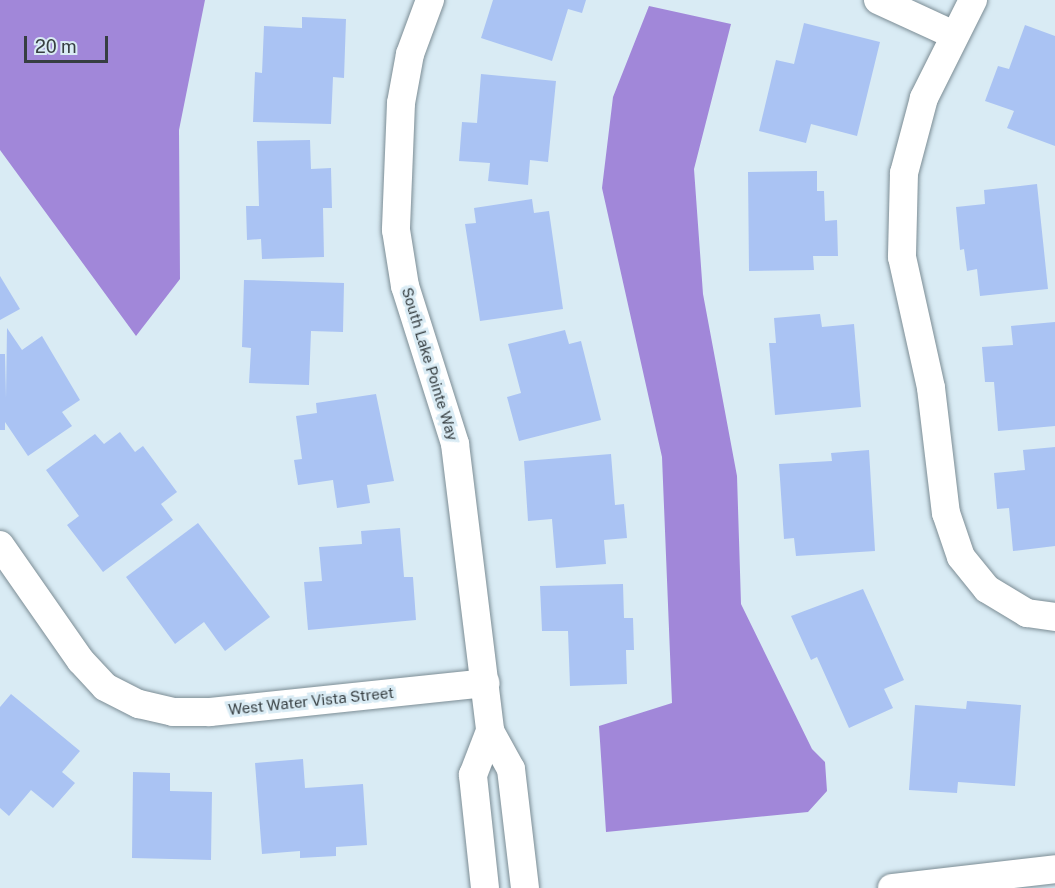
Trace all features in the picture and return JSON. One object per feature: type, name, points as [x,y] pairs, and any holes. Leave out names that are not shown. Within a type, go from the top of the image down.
[{"type":"street","name":"South Lake Pointe Way","points":[[430,0],[410,54],[401,103],[396,230],[405,286],[455,444],[490,732],[511,769],[525,888]]},
{"type":"street","points":[[878,0],[954,34]]},
{"type":"street","points":[[973,0],[924,98],[904,173],[902,257],[931,388],[946,513],[961,556],[987,589],[1027,613],[1055,617]]},
{"type":"street","name":"West Water Vista Street","points":[[0,545],[81,661],[105,687],[139,704],[173,712],[210,712],[485,683]]},
{"type":"street","name":"South Lake Pointe Way","points":[[485,888],[473,775],[490,732]]},
{"type":"street","points":[[892,888],[1055,869]]},
{"type":"shaded area","points":[[0,0],[205,0],[179,130],[180,279],[136,336],[0,150]]},
{"type":"shaded area","points":[[649,6],[731,24],[694,169],[703,294],[737,476],[741,604],[812,749],[825,762],[827,791],[808,812],[606,832],[599,726],[672,703],[662,457],[602,188],[613,97]]},
{"type":"building","points":[[493,0],[586,0],[582,13],[568,9],[552,61],[481,38]]},
{"type":"building","points":[[302,17],[346,19],[344,78],[333,77],[331,124],[253,122],[255,72],[262,73],[264,26],[302,28]]},
{"type":"building","points":[[804,23],[880,42],[857,136],[811,124],[806,143],[759,131],[776,60],[794,64]]},
{"type":"building","points":[[1025,25],[1055,36],[1055,146],[1007,128],[1014,111],[985,101],[998,66],[1009,69]]},
{"type":"building","points":[[481,74],[556,81],[548,162],[530,160],[528,185],[488,181],[490,163],[459,161],[462,122],[477,123]]},
{"type":"building","points":[[310,140],[311,169],[331,168],[332,208],[323,208],[324,257],[262,259],[261,239],[247,240],[246,206],[259,206],[257,141]]},
{"type":"building","points":[[817,171],[817,191],[824,191],[825,221],[837,220],[838,256],[813,256],[814,270],[749,271],[748,172]]},
{"type":"building","points":[[1037,184],[1048,289],[980,296],[977,269],[967,271],[964,249],[960,250],[956,207],[985,204],[984,190]]},
{"type":"building","points":[[532,199],[534,213],[549,211],[563,309],[480,321],[465,224],[476,223],[474,208]]},
{"type":"building","points":[[0,276],[20,309],[0,320]]},
{"type":"building","points":[[244,280],[344,283],[343,332],[311,331],[309,385],[249,383],[251,348],[242,347]]},
{"type":"building","points":[[820,314],[822,327],[854,324],[861,407],[775,415],[769,343],[776,343],[774,318]]},
{"type":"building","points":[[1055,322],[1055,426],[998,431],[994,382],[985,382],[982,347],[1013,345],[1011,326]]},
{"type":"building","points":[[7,328],[22,350],[42,336],[80,400],[62,412],[72,426],[28,456],[5,422],[5,430],[0,430],[0,354],[5,354],[6,398]]},
{"type":"building","points":[[565,330],[569,344],[581,341],[601,420],[519,441],[507,397],[521,393],[508,344]]},
{"type":"building","points":[[376,394],[394,481],[367,485],[370,503],[337,508],[333,480],[298,485],[294,460],[302,459],[296,416],[317,413],[316,403]]},
{"type":"building","points":[[120,432],[135,452],[143,446],[177,492],[161,504],[173,520],[103,572],[67,525],[79,516],[46,470],[95,434],[104,444]]},
{"type":"building","points":[[1055,447],[1055,546],[1013,551],[1009,508],[997,509],[994,473],[1025,470],[1023,450]]},
{"type":"building","points":[[869,450],[875,551],[796,556],[794,538],[784,539],[779,464],[832,461],[831,453]]},
{"type":"building","points":[[611,454],[615,505],[624,504],[627,538],[604,540],[606,564],[556,568],[552,519],[528,521],[524,461]]},
{"type":"building","points":[[198,523],[270,617],[225,651],[204,622],[175,644],[126,577]]},
{"type":"building","points":[[400,528],[404,577],[413,577],[416,620],[308,630],[304,582],[322,581],[319,547],[362,544],[361,531]]},
{"type":"building","points":[[623,584],[624,618],[633,618],[634,650],[626,650],[627,684],[570,686],[568,631],[542,631],[540,586]]},
{"type":"building","points":[[863,589],[904,680],[884,689],[893,708],[849,728],[817,657],[811,660],[791,616]]},
{"type":"building","points":[[11,694],[80,751],[62,772],[75,783],[53,808],[31,790],[9,816],[0,808],[0,707]]},
{"type":"building","points":[[967,701],[1021,705],[1015,786],[958,782],[957,793],[909,790],[915,705],[966,709]]},
{"type":"building","points":[[303,759],[305,788],[363,784],[367,845],[336,847],[336,856],[300,858],[300,851],[262,854],[255,763]]},
{"type":"building","points":[[133,772],[170,773],[170,791],[212,792],[211,860],[132,858]]}]
